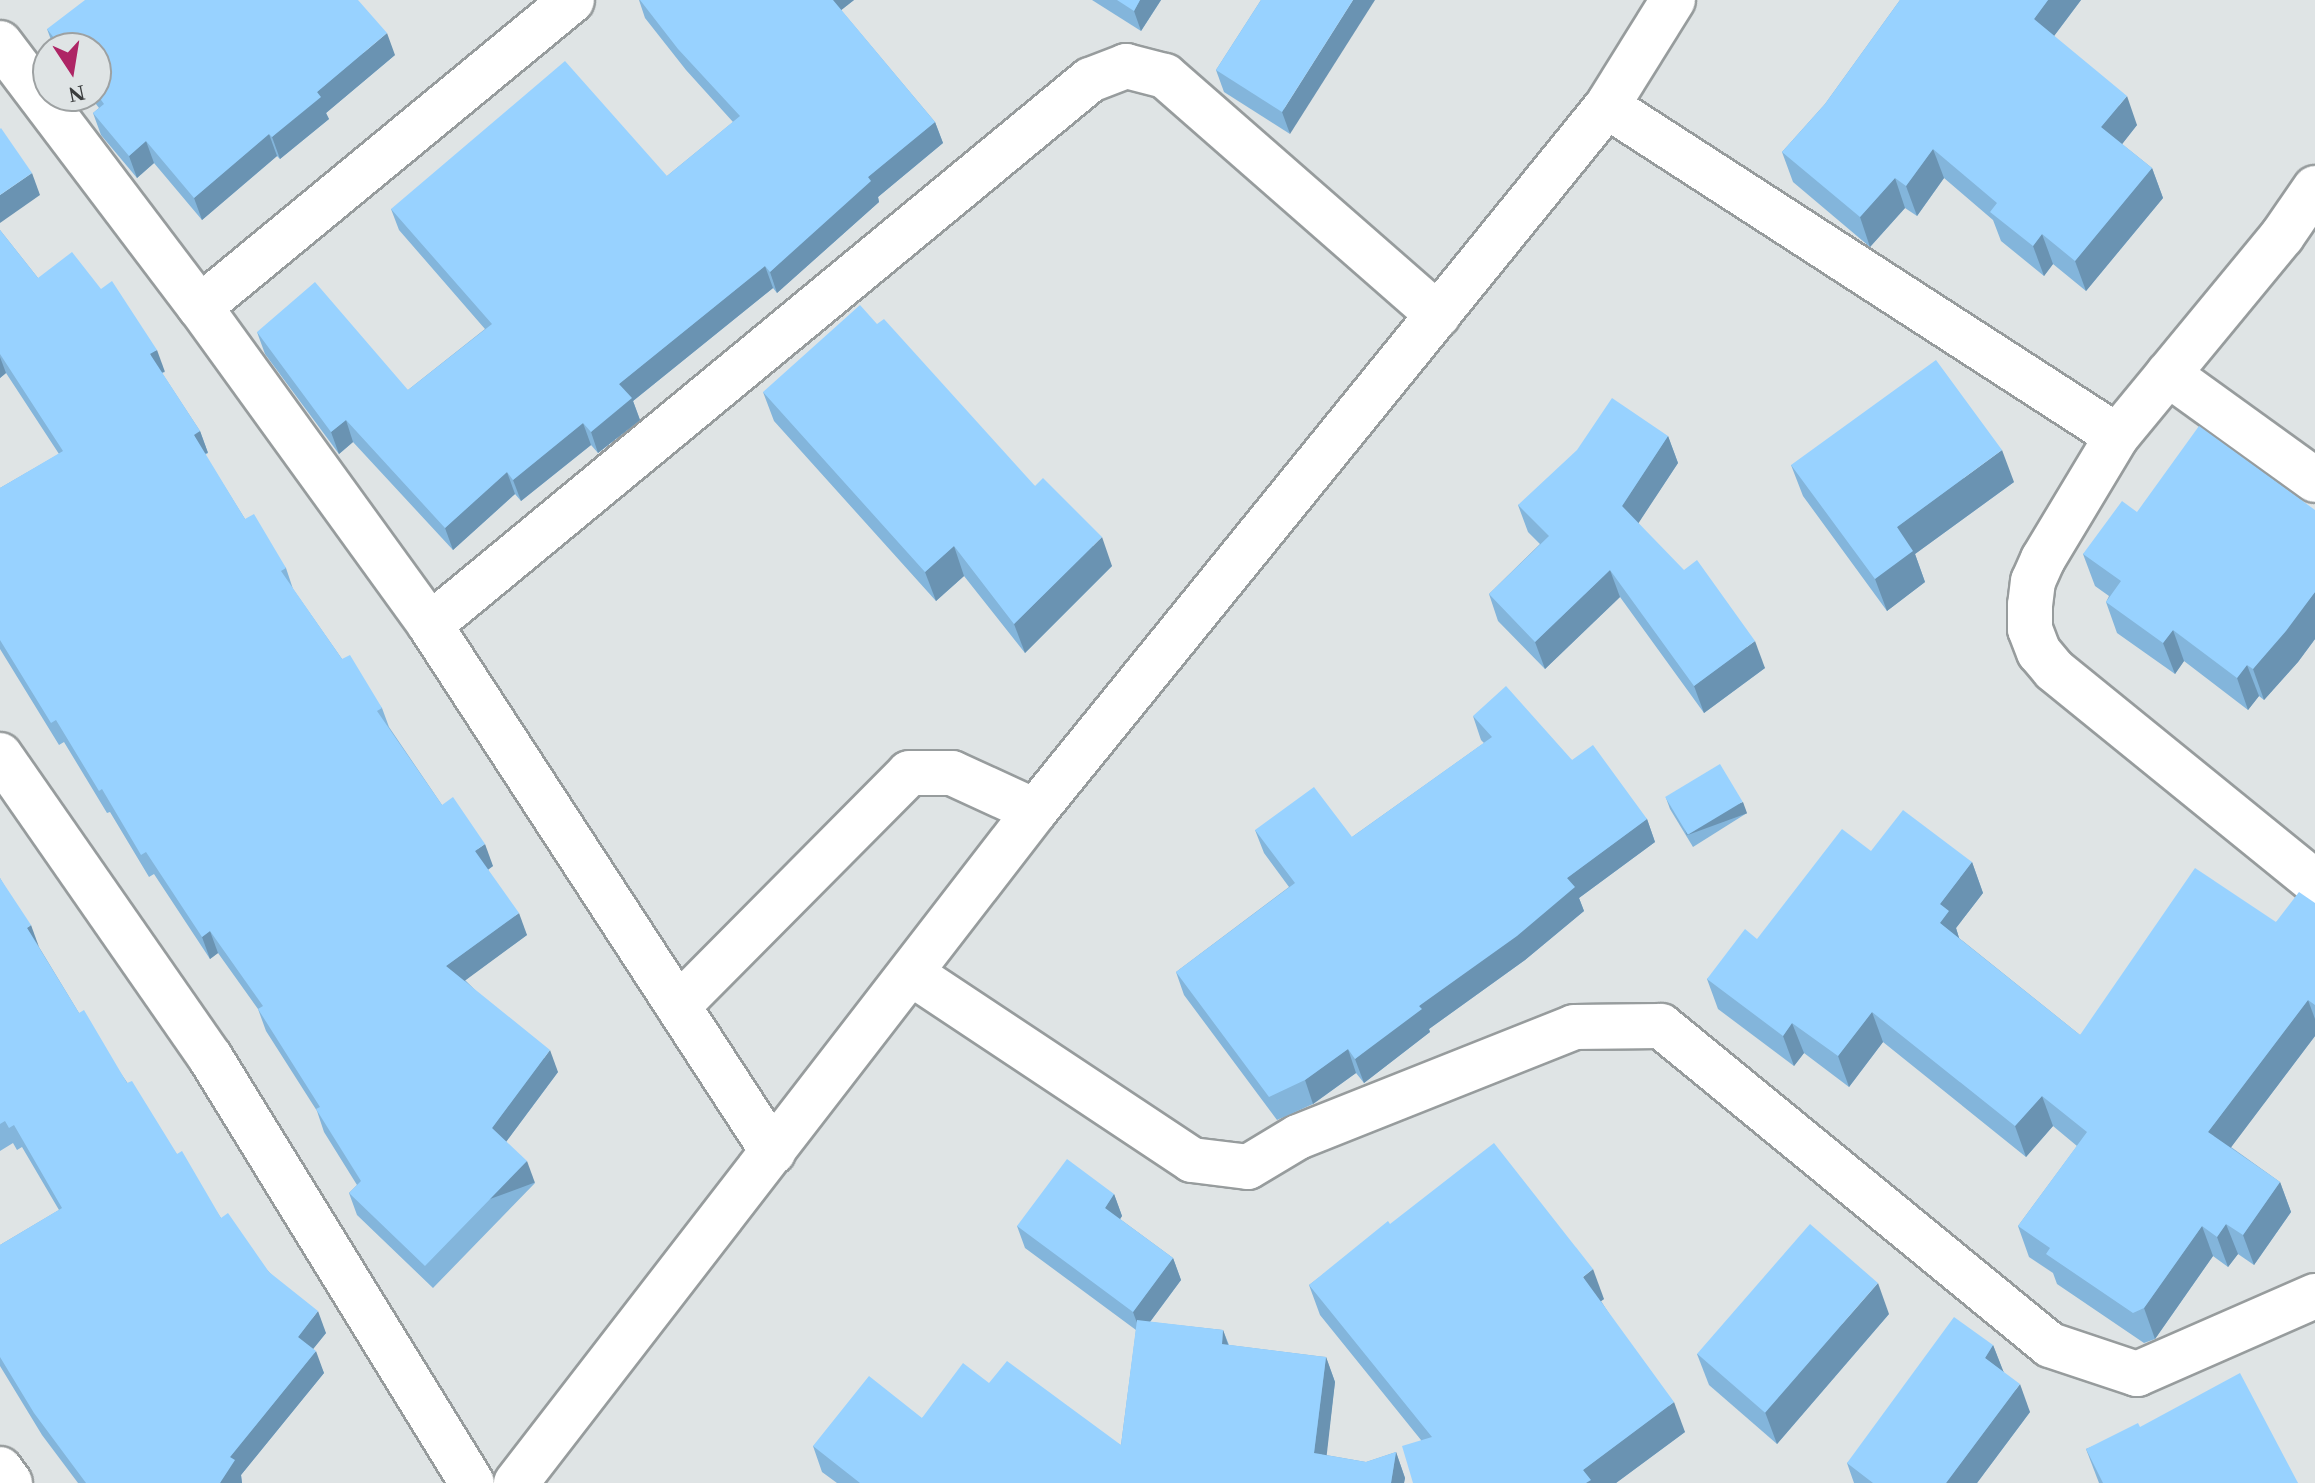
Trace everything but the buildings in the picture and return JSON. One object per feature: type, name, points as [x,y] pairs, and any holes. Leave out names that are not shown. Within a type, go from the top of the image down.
[{"type":"street","points":[[200,307],[572,0]]},
{"type":"street","points":[[516,1483],[1035,811],[1607,106],[1673,0]]},
{"type":"street","points":[[0,43],[200,307],[430,625],[773,1152]]},
{"type":"street","points":[[430,625],[1090,80],[1126,66],[1165,76],[1438,315]]},
{"type":"street","points":[[1607,106],[2117,436]]},
{"type":"street","points":[[2315,188],[2282,236],[2117,436],[2033,581],[2030,629],[2039,652],[2054,670],[2315,882]]},
{"type":"street","points":[[2168,374],[2315,480]]},
{"type":"street","points":[[0,755],[210,1057],[472,1483]]},
{"type":"street","points":[[678,1006],[909,773],[952,773],[1035,811]]},
{"type":"street","points":[[912,974],[1192,1160],[1248,1167],[1298,1137],[1574,1027],[1661,1026],[2050,1345],[2137,1374],[2315,1296]]},
{"type":"street","points":[[0,1469],[10,1483]]}]
